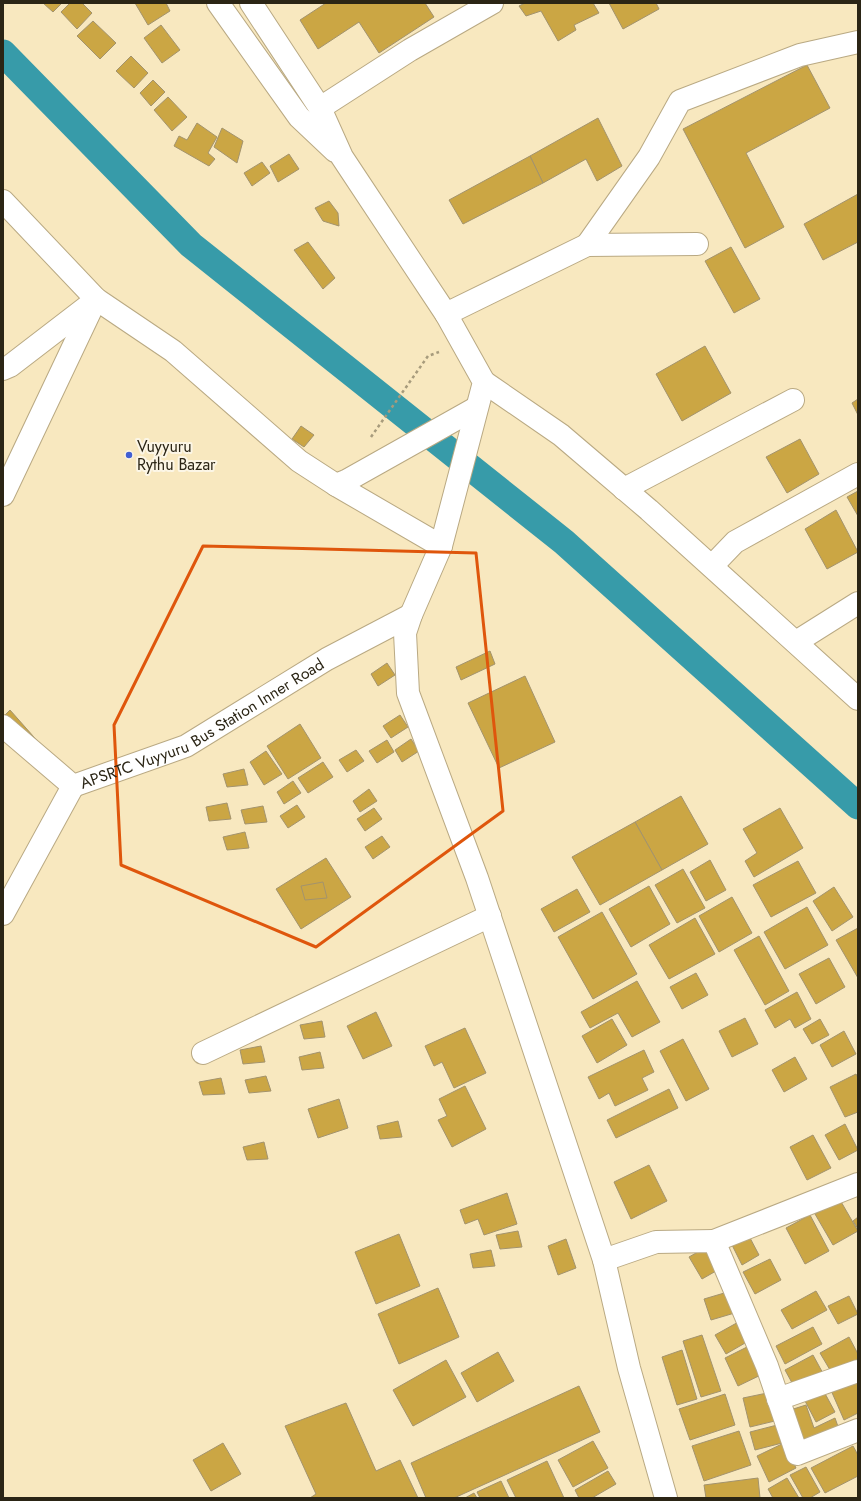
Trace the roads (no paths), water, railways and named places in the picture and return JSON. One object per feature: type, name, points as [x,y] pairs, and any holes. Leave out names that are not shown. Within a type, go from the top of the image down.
[{"type":"street","points":[[218,3],[299,117],[342,157]]},
{"type":"street","points":[[251,3],[320,108],[342,157],[446,314],[484,382],[561,435],[712,566],[858,699]]},
{"type":"street","points":[[320,108],[410,50],[492,3]]},
{"type":"street","points":[[586,245],[649,157],[680,101],[800,55],[858,42]]},
{"type":"street","points":[[3,201],[96,300],[173,351],[299,461],[441,546]]},
{"type":"street","points":[[446,314],[586,245],[698,244]]},
{"type":"street","points":[[3,369],[10,366],[96,300]]},
{"type":"street","points":[[3,495],[96,300]]},
{"type":"street","points":[[484,382],[441,546],[405,632],[408,693],[431,749],[490,916],[604,1260],[629,1368],[666,1498]]},
{"type":"street","points":[[624,489],[793,400]]},
{"type":"street","points":[[336,484],[346,481],[476,408]]},
{"type":"street","points":[[712,566],[735,542],[858,474]]},
{"type":"street","points":[[796,642],[858,603]]},
{"type":"street","name":"APSRTC Vuyyuru Bus Station Inner Road","points":[[3,726],[73,786],[186,746],[327,659],[411,615]]},
{"type":"street","points":[[3,914],[73,786]]},
{"type":"street","points":[[203,1053],[490,916]]},
{"type":"street","points":[[604,1260],[656,1242],[714,1241],[858,1184]]},
{"type":"street","points":[[714,1241],[767,1366],[797,1454],[858,1430]]},
{"type":"street","points":[[778,1399],[858,1371]]},
{"type":"waterway","points":[[3,53],[191,245],[564,542],[858,806]]},
{"type":"place","name":"Vuyyuru Rythu Bazar","points":[[129,455]]}]
